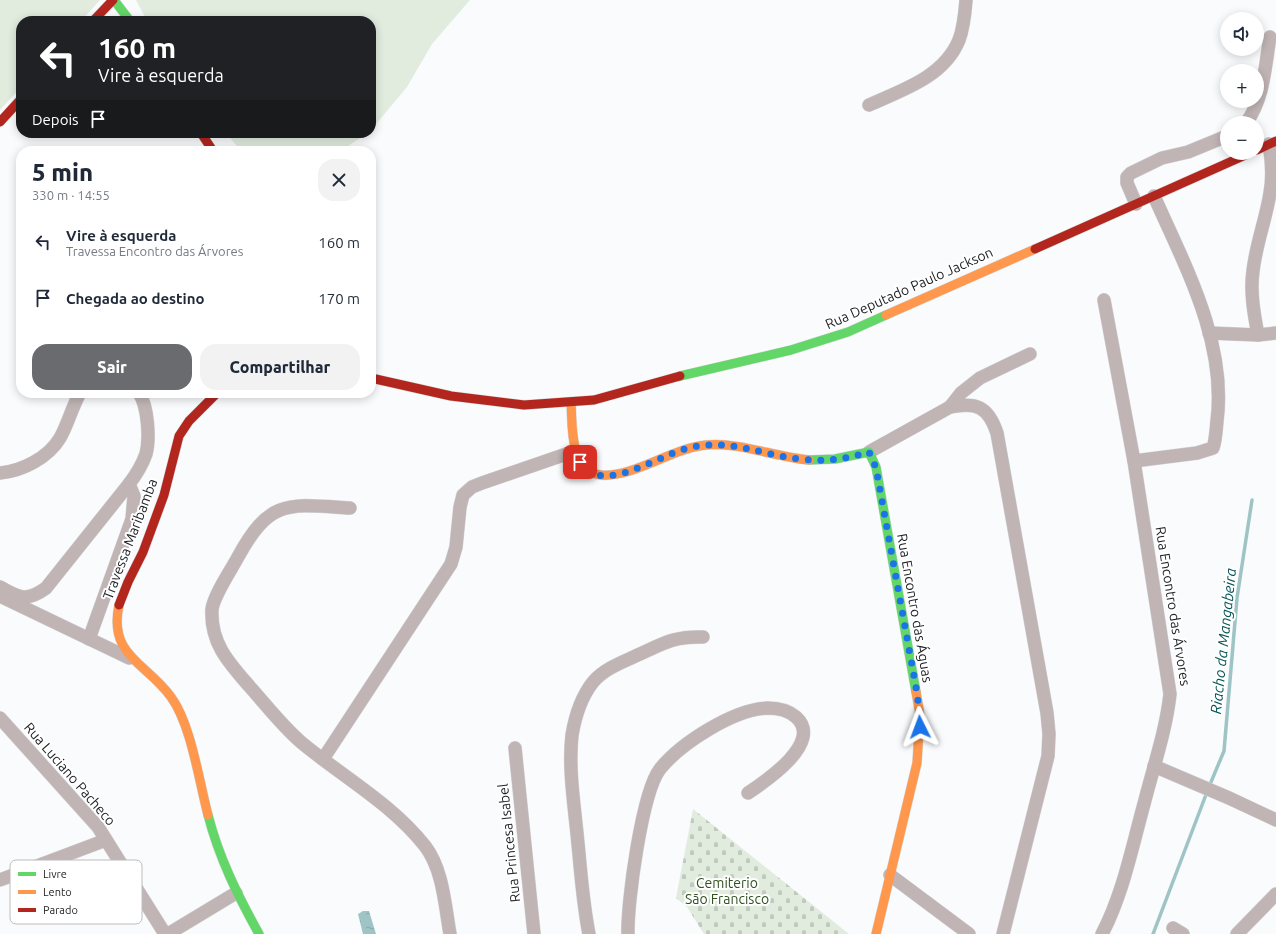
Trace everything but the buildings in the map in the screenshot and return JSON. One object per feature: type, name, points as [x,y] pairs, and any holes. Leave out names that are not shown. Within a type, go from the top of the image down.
[{"type":"main road","points":[[98,16],[114,0],[126,16]]},
{"type":"main road","points":[[0,122],[16,104]]},
{"type":"main road","name":"Rua Deputado Paulo Jackson","points":[[524,406],[594,400],[652,383],[784,351],[848,332],[1234,160]]},
{"type":"main road","name":"Rua Deputado Paulo Jackson","points":[[376,379],[451,396],[524,406],[545,412]]},
{"type":"main road","name":"Travessa Maribamba","points":[[212,398],[182,431],[175,446],[170,474],[160,507],[117,611],[118,636],[122,646],[132,659],[159,682],[172,696],[182,714],[215,841],[236,893],[259,934]]},
{"type":"main road","points":[[570,402],[576,452],[587,469],[595,475],[606,475],[629,470],[690,448],[718,444],[737,446],[799,459],[837,460],[869,452]]},
{"type":"main road","points":[[559,417],[572,421]]},
{"type":"main road","name":"Rua Encontro das Águas","points":[[869,452],[876,468],[920,715],[917,763],[876,934]]},
{"type":"street","points":[[869,104],[920,81],[942,64],[952,53],[959,40],[963,25],[966,0]]},
{"type":"street","points":[[1251,116],[1254,112],[1260,93],[1270,37]]},
{"type":"street","points":[[1136,204],[1127,183],[1127,177],[1131,172],[1162,158],[1188,152],[1220,139]]},
{"type":"street","points":[[1258,335],[1252,301],[1252,272],[1256,248],[1270,194],[1273,143]]},
{"type":"street","points":[[1134,462],[1197,453],[1213,448],[1219,409],[1219,377],[1209,333],[1197,294],[1154,196]]},
{"type":"street","name":"Rua Encontro das Árvores","points":[[1102,934],[1122,885],[1154,766],[1169,706],[1170,694],[1134,462],[1104,300]]},
{"type":"street","points":[[1209,333],[1258,335],[1276,334]]},
{"type":"street","points":[[950,408],[961,393],[980,378],[1030,354]]},
{"type":"street","points":[[0,472],[18,470],[35,461],[49,450],[60,438],[78,398]]},
{"type":"street","points":[[0,587],[25,598],[33,597],[46,588],[129,484],[140,469],[146,453],[148,428],[145,409],[141,398]]},
{"type":"street","points":[[869,452],[950,408],[971,404],[980,408],[990,417],[997,433],[1048,727],[1048,756],[1003,934]]},
{"type":"street","points":[[323,759],[451,564],[456,547],[460,507],[463,495],[472,487],[482,482],[576,452]]},
{"type":"street","points":[[89,639],[132,519],[134,496],[129,484]]},
{"type":"street","points":[[350,508],[292,506],[276,511],[263,520],[251,533],[212,607],[212,623],[215,640],[225,657],[291,734],[400,817],[427,848],[437,868],[450,934]]},
{"type":"street","points":[[0,596],[132,659]]},
{"type":"street","points":[[589,934],[574,803],[572,735],[577,714],[585,694],[593,682],[614,665],[674,639],[703,637]]},
{"type":"street","points":[[628,934],[627,915],[630,891],[642,827],[654,782],[659,770],[682,748],[706,732],[743,713],[757,709],[770,708],[793,714],[800,720],[804,728],[804,738],[800,746],[771,778],[748,793]]},
{"type":"street","name":"Rua Luciano Pacheco","points":[[0,718],[98,827],[119,860]]},
{"type":"street","name":"Rua Princesa Isabel","points":[[515,748],[534,934]]},
{"type":"street","points":[[1154,766],[1276,820]]},
{"type":"street","points":[[53,860],[106,840]]},
{"type":"street","points":[[890,875],[969,934]]},
{"type":"street","points":[[0,880],[10,876]]},
{"type":"street","points":[[167,934],[236,893]]},
{"type":"street","points":[[1237,934],[1276,894]]},
{"type":"street","name":"Rua Luciano Pacheco","points":[[142,895],[167,934]]},
{"type":"green space","points":[[0,0],[100,0],[86,16],[16,16],[16,92],[0,110]]},
{"type":"green space","points":[[136,0],[470,0],[432,44],[407,87],[376,124],[376,16],[144,16]]},
{"type":"green space","points":[[230,138],[360,138],[348,146],[237,146]]},
{"type":"green space","name":"Cemiterio São Francisco","points":[[693,809],[849,934],[704,934],[687,907],[676,898]]},
{"type":"water","points":[[363,911],[369,911],[376,934],[363,934],[358,914]]},
{"type":"waterway","name":"Riacho da Mangabeira","points":[[1211,782],[1224,751],[1237,598],[1252,500]]},
{"type":"waterway","name":"Riacho da Mangabeira","points":[[1153,934],[1207,792]]},
{"type":"traffic: fast","points":[[114,0],[126,16]]},
{"type":"traffic: fast","points":[[680,376],[791,350],[848,332],[886,315]]},
{"type":"traffic: fast","points":[[809,460],[835,459],[869,452],[876,467],[916,692]]},
{"type":"traffic: fast","points":[[208,815],[223,862],[259,934]]},
{"type":"traffic: slow","points":[[886,315],[1035,249]]},
{"type":"traffic: slow","points":[[571,402],[572,433],[576,451],[585,467],[596,474],[613,475],[626,472],[680,451],[706,445],[732,446],[809,460]]},
{"type":"traffic: slow","points":[[119,605],[117,622],[119,636],[124,648],[171,697],[184,722],[194,753],[208,815]]},
{"type":"traffic: slow","points":[[876,934],[917,763],[920,715],[916,692]]},
{"type":"traffic: jam","points":[[98,16],[113,0]]},
{"type":"traffic: jam","points":[[0,122],[16,104]]},
{"type":"traffic: jam","points":[[204,138],[210,146]]},
{"type":"traffic: jam","points":[[1264,147],[1276,141]]},
{"type":"traffic: jam","points":[[1035,249],[1234,160]]},
{"type":"traffic: jam","points":[[376,379],[451,396],[524,405],[594,400],[680,376]]},
{"type":"traffic: jam","points":[[119,605],[128,582],[143,552],[164,495],[179,436],[189,421],[212,398]]},
{"type":"route","points":[[580,462],[595,475],[606,475],[629,470],[678,451],[696,446],[718,444],[737,446],[799,459],[837,460],[869,452],[876,468],[916,687],[920,727]]}]
